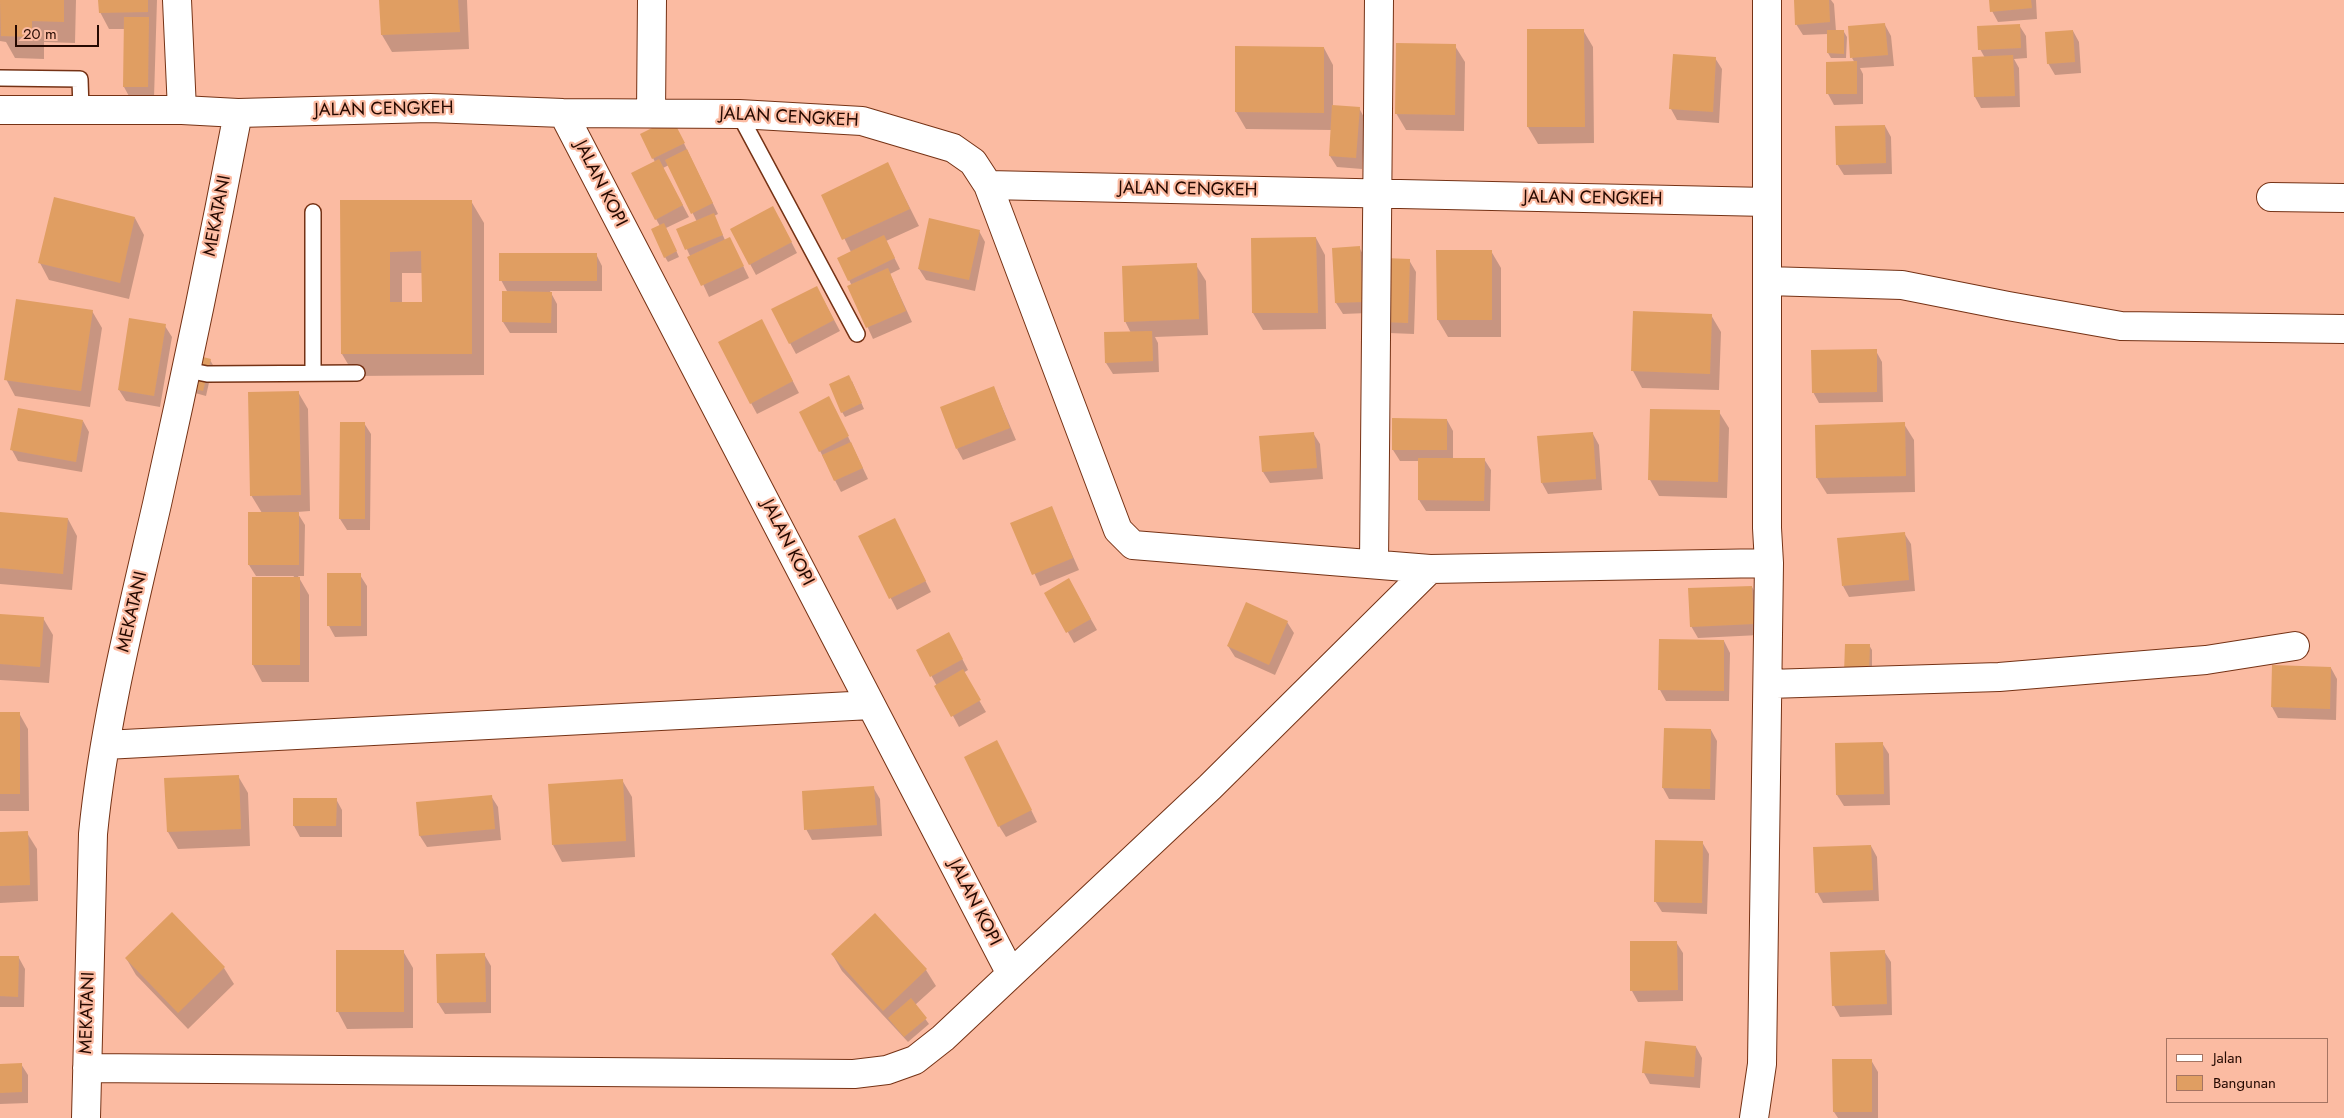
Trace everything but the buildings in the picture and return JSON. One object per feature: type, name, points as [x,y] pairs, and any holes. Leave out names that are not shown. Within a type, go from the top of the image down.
[{"type":"street","points":[[177,0],[182,110]]},
{"type":"street","points":[[651,113],[652,0]]},
{"type":"street","points":[[1374,563],[1379,0]]},
{"type":"street","points":[[1754,1118],[1762,1064],[1768,684],[1767,0]]},
{"type":"street","name":"JALAN CENGKEH","points":[[0,110],[182,110],[238,113],[430,108],[563,113],[739,114],[862,121],[953,148],[973,162],[988,186],[1767,202]]},
{"type":"street","name":"MEKATANI","points":[[86,1118],[93,834],[105,745],[187,370],[238,113]]},
{"type":"street","name":"JALAN KOPI","points":[[563,113],[1010,974]]},
{"type":"street","points":[[988,186],[1114,521],[1124,539],[1133,545],[1430,569],[1769,563]]},
{"type":"street","points":[[2271,197],[2344,198]]},
{"type":"street","points":[[1767,281],[1902,285],[2121,326],[2344,329]]},
{"type":"street","points":[[87,1068],[854,1074],[887,1070],[915,1060],[942,1038],[1217,780],[1430,569]]},
{"type":"street","points":[[1768,684],[1999,677],[2206,660],[2295,646]]},
{"type":"street","points":[[105,745],[871,705]]},
{"type":"lane","points":[[0,78],[80,79],[81,110]]},
{"type":"lane","points":[[739,114],[857,334]]},
{"type":"lane","points":[[313,373],[314,212]]},
{"type":"lane","points":[[187,370],[207,374],[357,373]]}]
